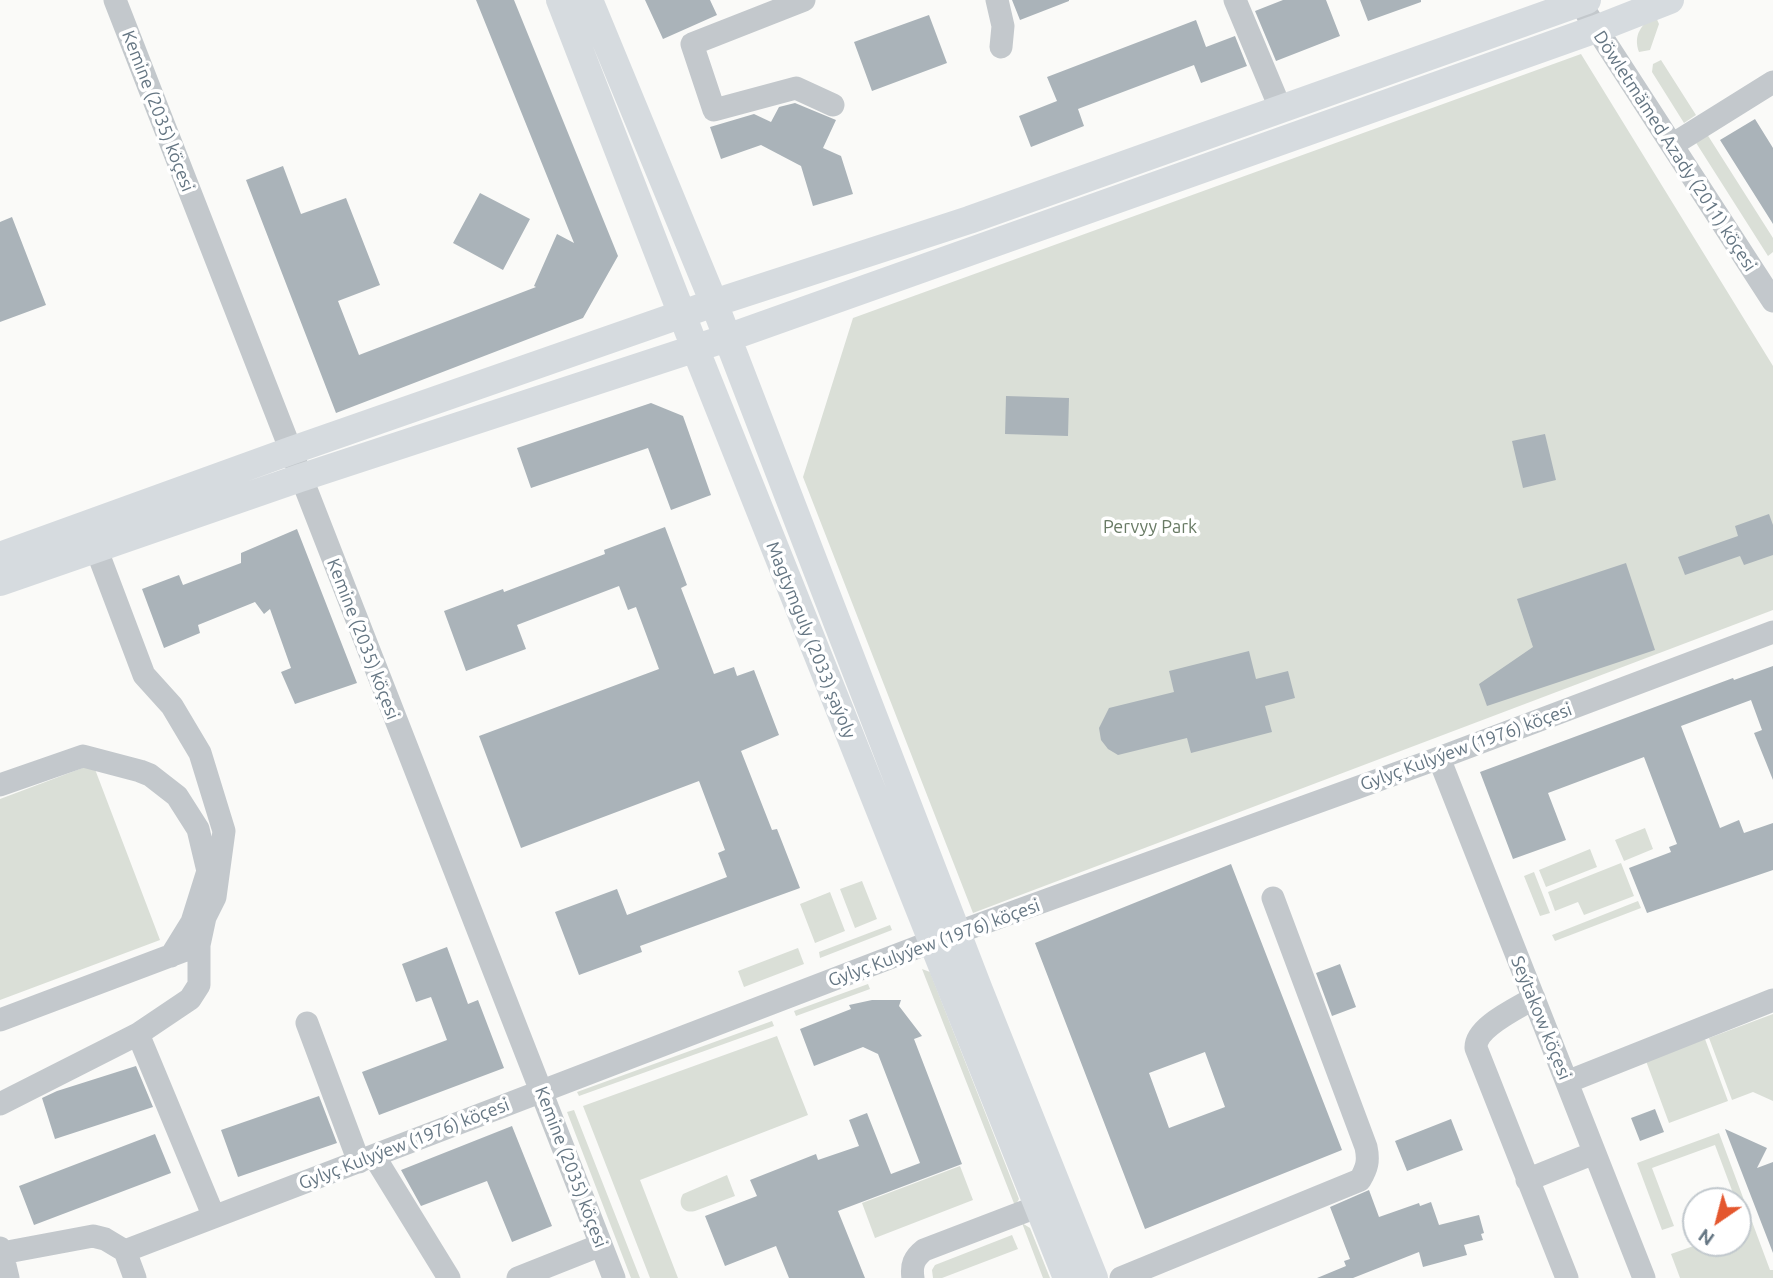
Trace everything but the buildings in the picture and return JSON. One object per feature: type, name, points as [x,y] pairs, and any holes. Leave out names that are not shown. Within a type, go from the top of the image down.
[{"type":"main road","name":"Magtymguly (2033) şaýoly","points":[[559,0],[931,942],[1068,1278]]},
{"type":"main road","name":"Magtymguly (2033) şaýoly","points":[[589,0],[714,303],[1094,1278]]},
{"type":"main road","points":[[0,582],[300,478],[727,338],[1597,29],[1670,0]]},
{"type":"main road","points":[[0,556],[289,451],[714,303],[969,219],[1281,110],[1581,1]]},
{"type":"street","name":"Kemine (2035) köçesi","points":[[115,0],[614,1278]]},
{"type":"street","points":[[804,0],[692,44],[714,110],[796,88],[833,105]]},
{"type":"street","points":[[997,0],[1003,26],[1001,47]]},
{"type":"street","points":[[1235,0],[1281,110]]},
{"type":"street","name":"Döwletmämed Azady (2011) köçesi","points":[[1581,1],[1672,145],[1764,268],[1773,301]]},
{"type":"street","points":[[1672,145],[1773,82]]},
{"type":"street","points":[[0,1104],[138,1034],[190,999],[200,977],[199,945],[205,917],[215,897],[224,831],[200,753],[172,706],[144,675],[96,548]]},
{"type":"street","name":"Gylyç Kulyýew (1976) köçesi","points":[[125,1251],[931,942],[1439,758],[1773,632]]},
{"type":"street","points":[[0,785],[83,756],[150,775],[177,796],[198,829],[208,871],[192,922],[171,956]]},
{"type":"street","name":"Seýtakow köçesi","points":[[1439,758],[1644,1278]]},
{"type":"street","points":[[1121,1278],[1360,1180],[1366,1170],[1369,1160],[1366,1147],[1273,898]]},
{"type":"street","points":[[0,1020],[199,945]]},
{"type":"street","points":[[1534,998],[1481,1031],[1475,1040],[1567,1278]]},
{"type":"street","points":[[1567,1082],[1773,1000]]},
{"type":"street","points":[[307,1023],[366,1159],[449,1278]]},
{"type":"street","points":[[138,1034],[214,1217]]},
{"type":"street","points":[[1527,1180],[1594,1153]]},
{"type":"street","points":[[913,1278],[911,1268],[924,1250],[1039,1206]]},
{"type":"street","points":[[8,1278],[1,1250],[93,1236],[105,1239],[125,1251],[135,1278]]},
{"type":"street","points":[[518,1278],[601,1245]]},
{"type":"green space","points":[[1655,15],[1659,24],[1650,50],[1639,52],[1639,31]]},
{"type":"green space","name":"Pervyy Park","points":[[1581,54],[1773,366],[1773,610],[973,913],[803,477],[853,318]]},
{"type":"green space","points":[[1661,60],[1696,115],[1684,123],[1652,72],[1653,64]]},
{"type":"green space","points":[[1705,131],[1773,238],[1773,252],[1768,256],[1693,138]]},
{"type":"green space","points":[[93,764],[160,940],[0,1000],[0,799]]},
{"type":"green space","points":[[1645,828],[1653,849],[1624,861],[1615,840]]},
{"type":"green space","points":[[1590,849],[1597,867],[1546,887],[1539,870]]},
{"type":"green space","points":[[1621,863],[1634,896],[1584,915],[1578,902],[1555,911],[1548,892]]},
{"type":"green space","points":[[1534,872],[1550,913],[1540,916],[1524,876]]},
{"type":"green space","points":[[862,881],[877,919],[855,928],[840,889]]},
{"type":"green space","points":[[830,892],[845,931],[815,943],[800,904]]},
{"type":"green space","points":[[1638,901],[1641,908],[1555,941],[1552,935]]},
{"type":"green space","points":[[890,925],[892,930],[820,958],[819,952]]},
{"type":"green space","points":[[798,948],[804,964],[744,987],[738,971]]},
{"type":"green space","points":[[922,969],[930,972],[1019,1199],[1015,1206]]},
{"type":"green space","points":[[868,984],[870,989],[796,1016],[794,1011]]},
{"type":"green space","points":[[1773,1014],[1773,1101],[1753,1092],[1732,1100],[1709,1038]]},
{"type":"green space","points":[[772,1021],[774,1026],[579,1096],[577,1092]]},
{"type":"green space","points":[[777,1036],[808,1115],[640,1180],[678,1278],[650,1278],[583,1106]]},
{"type":"green space","points":[[1705,1039],[1728,1101],[1669,1123],[1646,1061]]},
{"type":"green space","points":[[574,1110],[640,1278],[631,1278],[567,1112]]},
{"type":"green space","points":[[1719,1133],[1739,1187],[1731,1187],[1715,1145],[1652,1168],[1674,1226],[1662,1230],[1637,1163]]},
{"type":"green space","points":[[960,1166],[973,1200],[875,1238],[862,1203]]},
{"type":"green space","points":[[727,1175],[735,1196],[695,1211],[684,1210],[681,1201],[683,1194]]},
{"type":"green space","points":[[1752,1222],[1770,1270],[1773,1270],[1773,1278],[1680,1278],[1671,1254],[1682,1250],[1682,1257],[1752,1257]]},
{"type":"green space","points":[[1022,1223],[1030,1228],[1050,1278],[1043,1278]]},
{"type":"green space","points":[[1012,1235],[1018,1249],[942,1278],[933,1278],[932,1270],[935,1265]]}]
